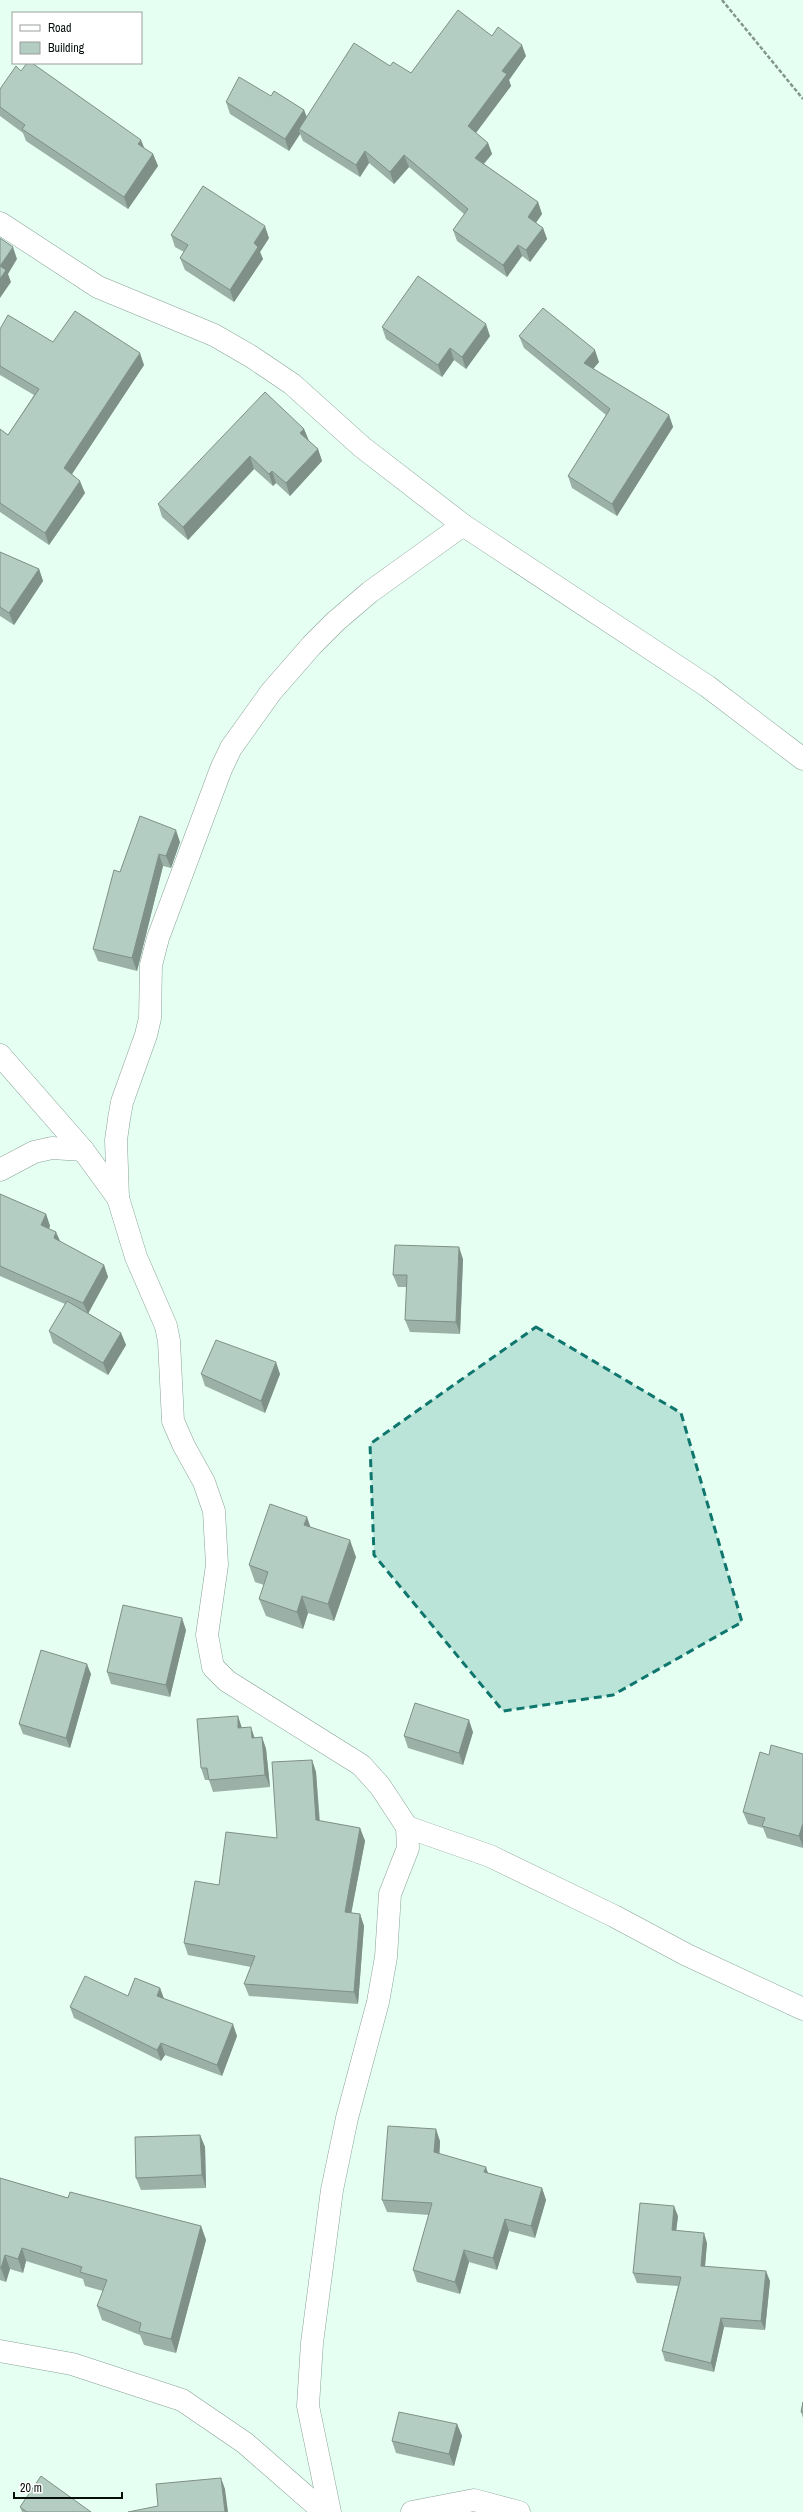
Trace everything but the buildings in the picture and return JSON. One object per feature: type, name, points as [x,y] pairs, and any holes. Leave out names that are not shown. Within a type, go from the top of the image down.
[{"type":"street","points":[[0,223],[98,287],[214,335],[252,357],[292,384],[362,447],[463,525],[707,686],[803,759]]},
{"type":"street","points":[[330,2512],[308,2406],[312,2343],[332,2190],[347,2118],[378,2002],[386,1957],[390,1894],[408,1848],[407,1827],[380,1786],[361,1765],[227,1681],[213,1667],[208,1635],[217,1565],[214,1511],[204,1482],[174,1425],[169,1341],[166,1326],[136,1257],[118,1198],[116,1140],[118,1119],[122,1102],[146,1035],[150,1018],[151,965],[158,938],[231,748],[271,692],[312,644],[370,592],[463,525]]},
{"type":"street","points":[[0,1054],[83,1150],[118,1198]]},
{"type":"street","points":[[0,1170],[34,1152],[52,1148],[83,1150]]},
{"type":"street","points":[[407,1827],[490,1856],[614,1916],[686,1955],[803,2009]]},
{"type":"street","points":[[0,2351],[72,2364],[182,2400],[245,2443],[324,2512]]},
{"type":"street","points":[[412,2512],[474,2500],[519,2512]]},
{"type":"path","points":[[722,0],[803,99]]},
{"type":"highlighted area","points":[[536,1327],[681,1413],[742,1622],[613,1695],[503,1711],[374,1555],[370,1444]]}]
